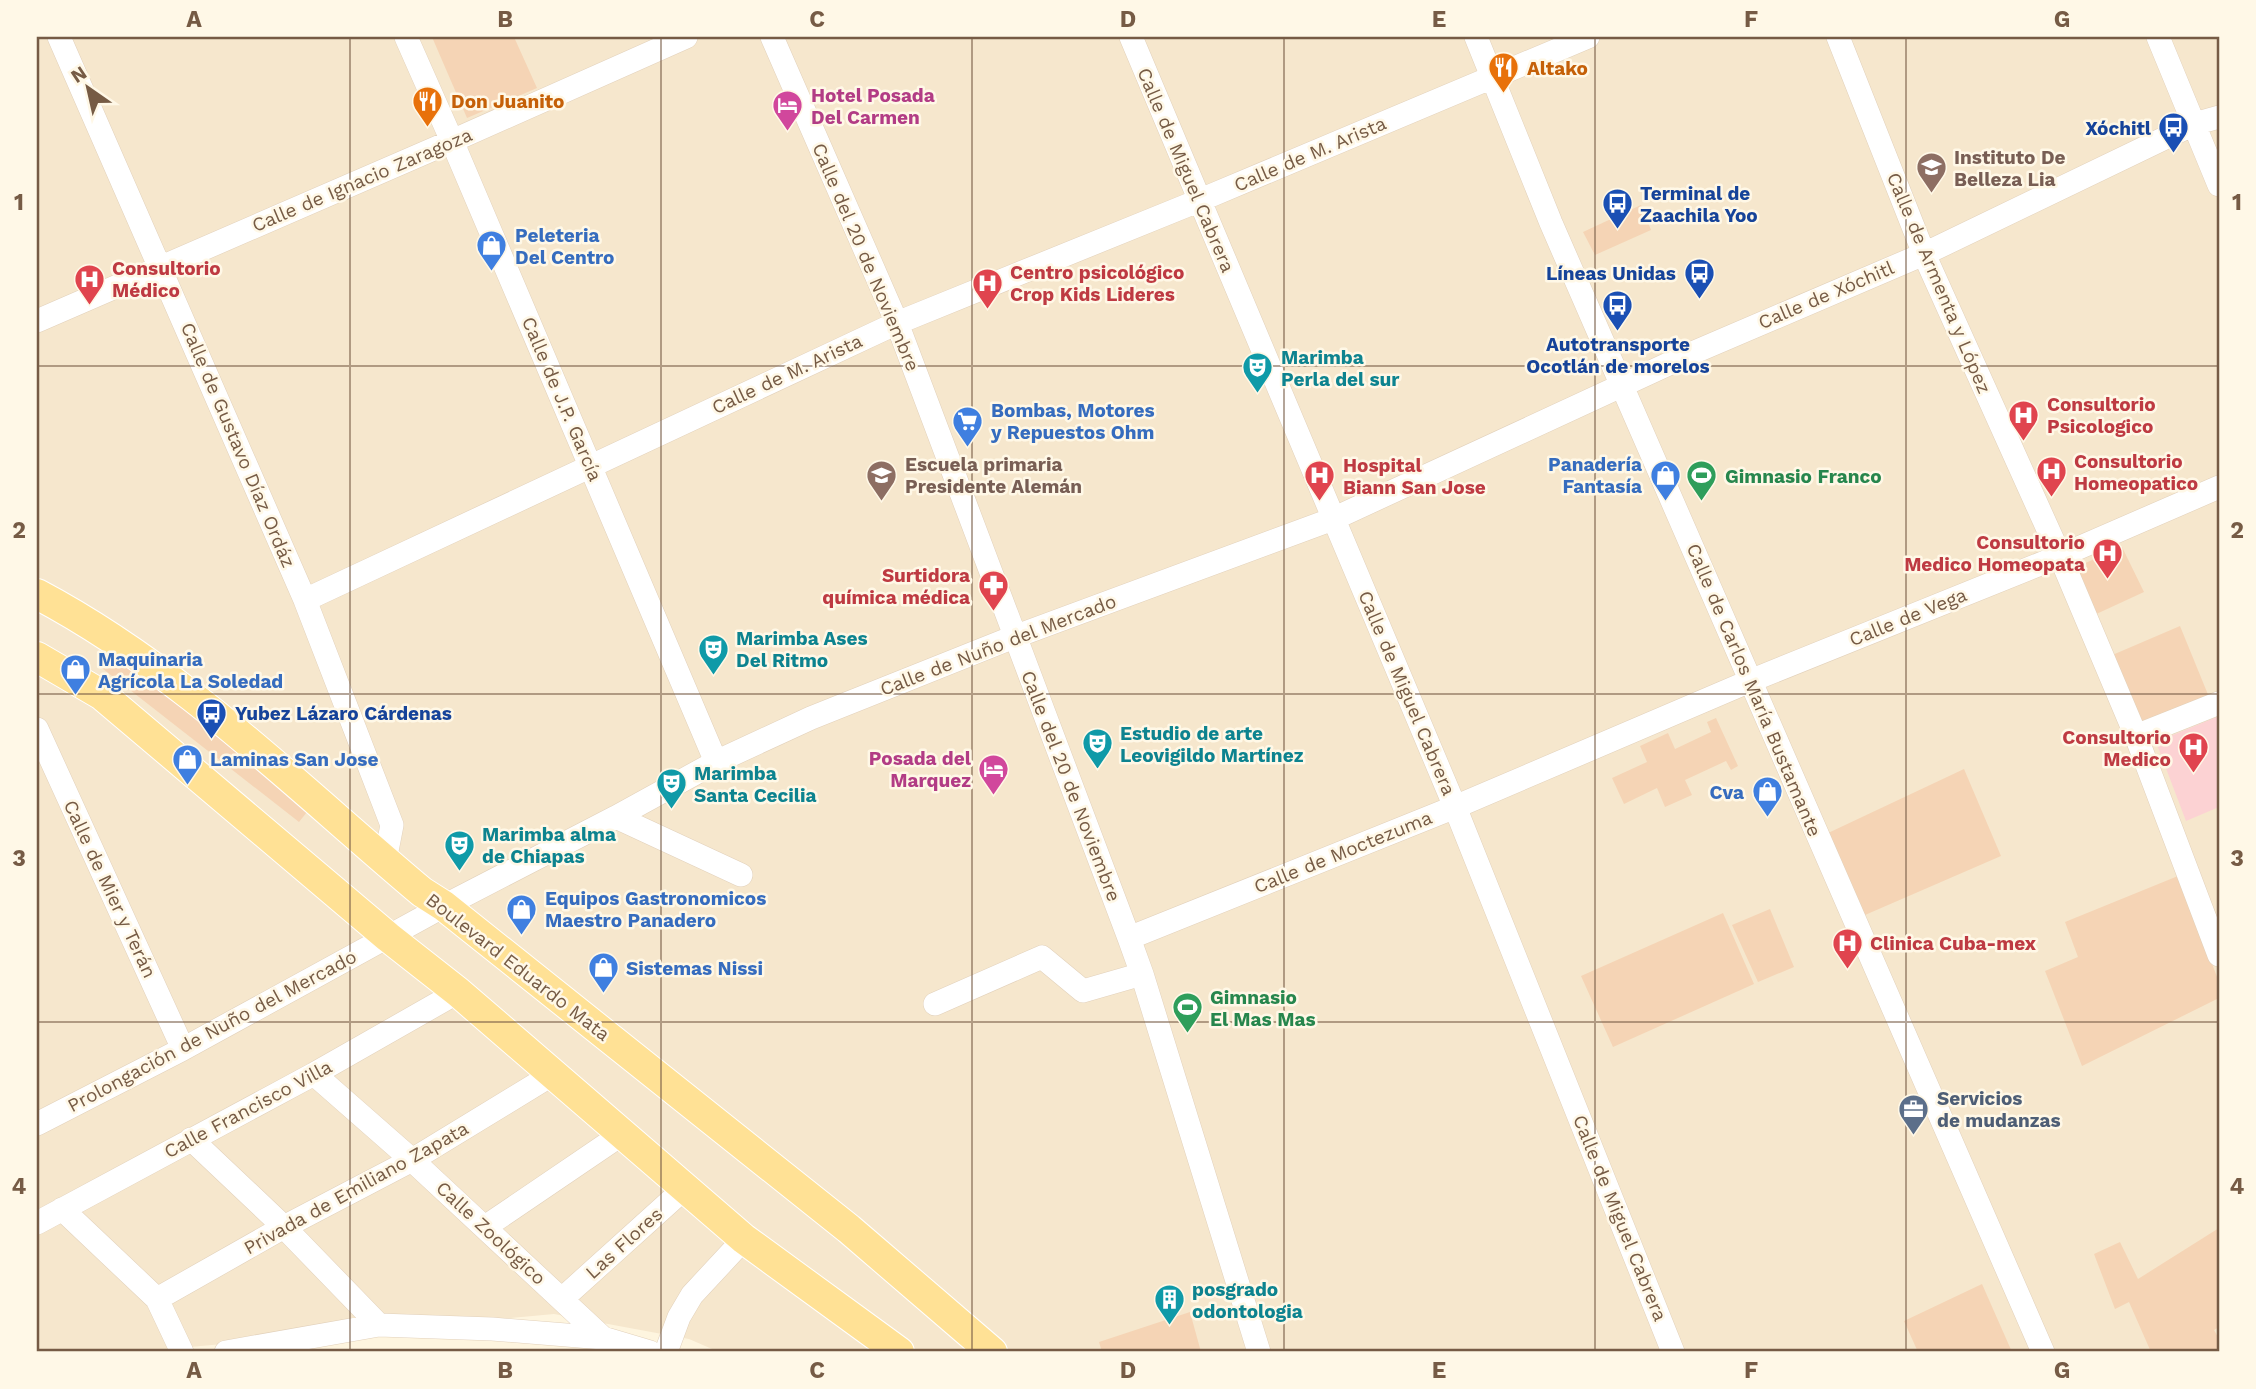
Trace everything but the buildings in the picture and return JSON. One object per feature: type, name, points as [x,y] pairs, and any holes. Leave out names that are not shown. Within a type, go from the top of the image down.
[{"type":"main road","name":"Boulevard Eduardo Mata","points":[[37,594],[110,636],[196,698],[422,892],[849,1229],[990,1352]]},
{"type":"main road","points":[[37,657],[102,695],[388,937],[458,992],[744,1239],[899,1352]]},
{"type":"street","name":"Calle de Gustavo Díaz Ordáz","points":[[59,37],[305,600],[391,825],[385,861]]},
{"type":"street","name":"Calle de J.P. García","points":[[406,37],[716,762]]},
{"type":"street","name":"Calle de Ignacio Zaragoza","points":[[37,321],[686,37]]},
{"type":"street","name":"Calle del 20 de Noviembre","points":[[772,37],[897,323],[1129,938],[1259,1352]]},
{"type":"street","name":"Calle de Miguel Cabrera","points":[[1131,37],[1455,807],[1673,1352]]},
{"type":"street","name":"Calle de Carlos María Bustamante","points":[[1476,37],[1551,223],[2040,1346],[2061,1352]]},
{"type":"street","name":"Calle de M. Arista","points":[[305,600],[897,323],[1198,201],[1588,37]]},
{"type":"street","name":"Calle de Armenta y López","points":[[1838,37],[1924,254],[2060,556],[2213,920],[2219,955]]},
{"type":"street","points":[[2158,37],[2219,185]]},
{"type":"street","name":"Calle de Xóchitl","points":[[1623,384],[1924,254],[2194,124],[2219,117]]},
{"type":"street","name":"Calle de Nuño del Mercado","points":[[388,937],[716,762],[811,718],[1014,637],[1333,519],[1623,384]]},
{"type":"street","name":"Calle de Vega","points":[[1750,681],[2060,556],[2219,486]]},
{"type":"street","name":"Calle de Moctezuma","points":[[1129,938],[1455,807],[1750,681]]},
{"type":"street","points":[[2136,736],[2219,703]]},
{"type":"street","name":"Calle de Mier y Terán","points":[[37,729],[183,1049]]},
{"type":"street","points":[[616,817],[741,875]]},
{"type":"street","name":"Prolongación de Nuño del Mercado","points":[[39,1115],[183,1049],[388,937]]},
{"type":"street","points":[[935,1004],[1042,957],[1083,991],[1142,974]]},
{"type":"street","name":"Calle Francisco Villa","points":[[37,1223],[314,1074],[458,992]]},
{"type":"street","name":"Calle Zoológico","points":[[314,1074],[412,1160],[603,1338]]},
{"type":"street","name":"Privada de Emiliano Zapata","points":[[157,1299],[284,1227],[412,1160],[553,1074]]},
{"type":"street","points":[[485,1227],[622,1134]]},
{"type":"street","points":[[191,1139],[284,1227],[379,1325]]},
{"type":"street","name":"Las Flores","points":[[562,1299],[685,1188]]},
{"type":"street","points":[[62,1209],[157,1299],[182,1352]]},
{"type":"street","points":[[666,1352],[679,1317],[692,1295],[744,1239]]},
{"type":"street","points":[[226,1352],[379,1325],[492,1329],[603,1338],[650,1352]]},
{"type":"shaded area","points":[[37,37],[2219,37],[2219,1352],[719,1352],[689,1339],[554,1314],[168,1349],[161,1352],[37,1352]]},
{"type":"shaded area","name":"Consultorio Medico","points":[[2219,716],[2219,807],[2186,821],[2156,742]]},
{"type":"place","name":"Altako","points":[[1504,95]]},
{"type":"place","name":"Don Juanito","points":[[428,128]]},
{"type":"place","name":"Hotel Posada Del Carmen","points":[[788,133]]},
{"type":"place","name":"Xóchitl","points":[[2174,155]]},
{"type":"place","name":"Instituto De Belleza Lia","points":[[1931,195]]},
{"type":"place","name":"Terminal de Zaachila Yoo","points":[[1617,231]]},
{"type":"place","name":"Peleteria Del Centro","points":[[492,273]]},
{"type":"place","name":"Líneas Unidas","points":[[1699,300]]},
{"type":"place","name":"Consultorio Médico","points":[[89,306]]},
{"type":"place","name":"Centro psicológico Crop Kids Lideres","points":[[987,310]]},
{"type":"place","name":"Autotransporte Ocotlán de morelos","points":[[1618,332]]},
{"type":"place","name":"Marimba Perla del sur","points":[[1258,395]]},
{"type":"place","name":"Consultorio Psicologico","points":[[2024,442]]},
{"type":"place","name":"Bombas, Motores y Repuestos Ohm","points":[[968,448]]},
{"type":"place","name":"Consultorio Homeopatico","points":[[2051,499]]},
{"type":"place","name":"Escuela primaria Presidente Alemán","points":[[882,502]]},
{"type":"place","name":"Panadería Fantasía","points":[[1665,502]]},
{"type":"place","name":"Hospital Biann San Jose","points":[[1320,503]]},
{"type":"place","name":"Gimnasio Franco","points":[[1702,503]]},
{"type":"place","name":"Consultorio Medico Homeopata","points":[[2108,580]]},
{"type":"place","name":"Surtidora química médica","points":[[993,613]]},
{"type":"place","name":"Marimba Ases Del Ritmo","points":[[713,676]]},
{"type":"place","name":"Maquinaria Agrícola La Soledad","points":[[75,697]]},
{"type":"place","name":"Yubez Lázaro Cárdenas","points":[[212,740]]},
{"type":"place","name":"Estudio de arte Leovigildo Martínez","points":[[1097,771]]},
{"type":"place","name":"Consultorio Medico","points":[[2194,775]]},
{"type":"place","name":"Laminas San Jose","points":[[187,786]]},
{"type":"place","name":"Posada del Marquez","points":[[994,796]]},
{"type":"place","name":"Marimba Santa Cecilia","points":[[671,811]]},
{"type":"place","name":"Cva","points":[[1767,819]]},
{"type":"place","name":"Marimba alma de Chiapas","points":[[459,872]]},
{"type":"place","name":"Equipos Gastronomicos Maestro Panadero","points":[[522,936]]},
{"type":"place","name":"Clinica Cuba-mex","points":[[1847,970]]},
{"type":"place","name":"Sistemas Nissi","points":[[603,995]]},
{"type":"place","name":"Gimnasio El Mas Mas","points":[[1187,1035]]},
{"type":"place","name":"Servicios de mudanzas","points":[[1914,1136]]},
{"type":"place","name":"posgrado odontologia","points":[[1169,1327]]}]
